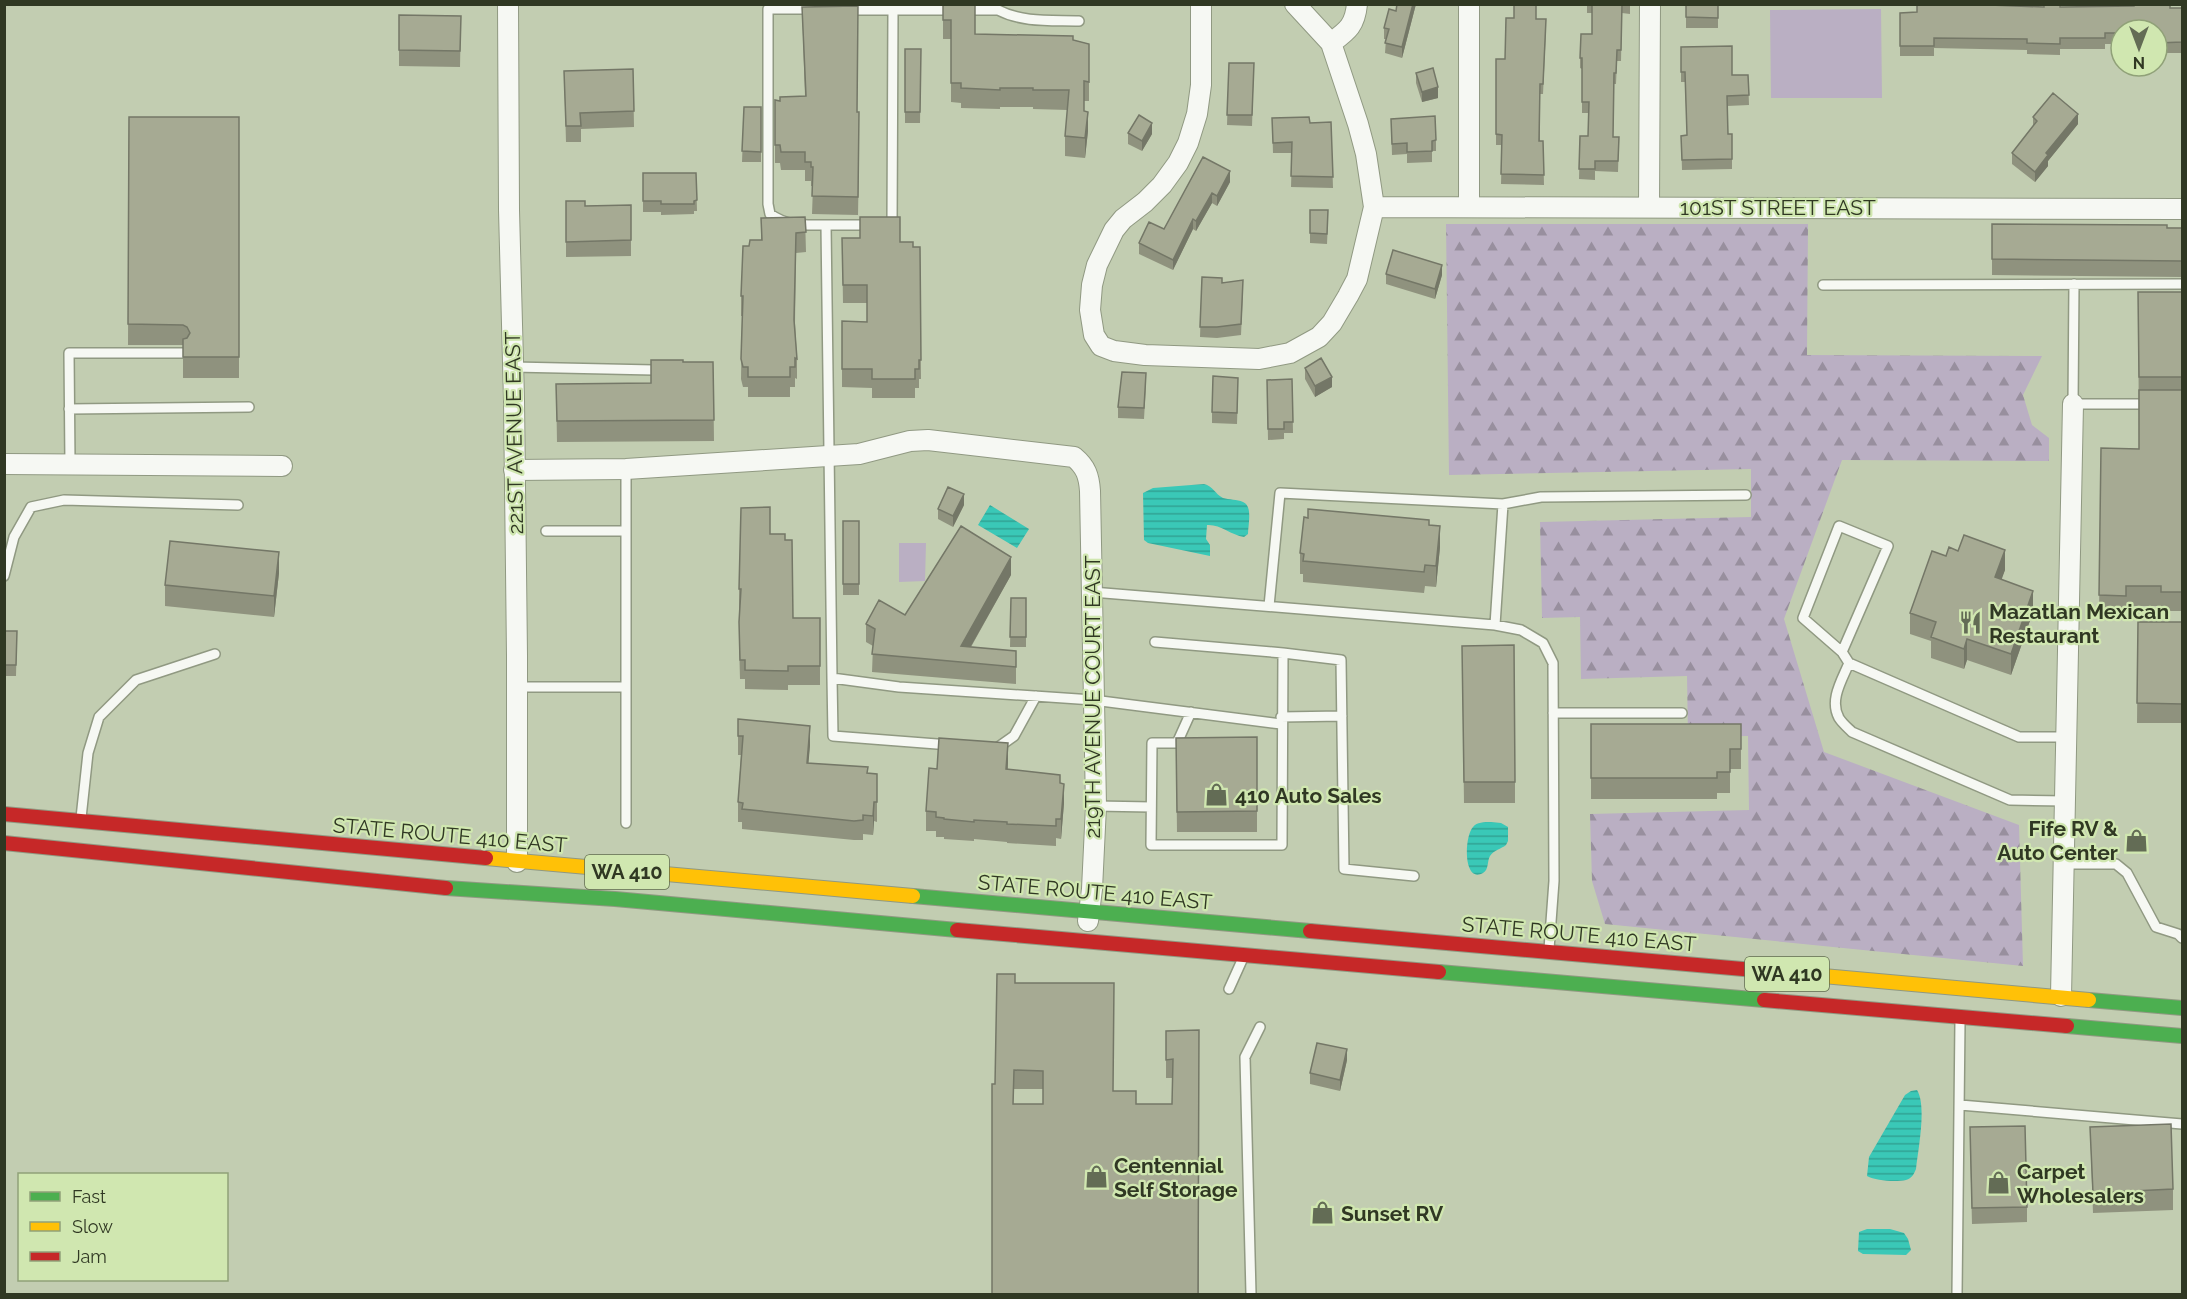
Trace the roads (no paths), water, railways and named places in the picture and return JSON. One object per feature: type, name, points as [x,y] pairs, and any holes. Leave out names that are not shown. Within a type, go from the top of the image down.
[{"type":"main road","name":"STATE ROUTE 410 EAST","points":[[4,814],[81,823],[1089,912],[1247,941],[1960,1017],[2182,1036]]},
{"type":"main road","name":"STATE ROUTE 410 EAST","points":[[4,843],[423,885],[615,898],[1085,941],[1247,941],[1549,953],[2182,1008]]},
{"type":"street","name":"221ST AVENUE EAST","points":[[508,4],[517,687],[517,862]]},
{"type":"street","points":[[1201,4],[1201,85],[1197,114],[1188,143],[1178,163],[1162,185],[1123,219],[1114,230],[1097,265],[1092,285],[1090,310],[1094,335],[1101,346],[1114,351],[1180,357],[1259,359],[1290,353],[1319,337],[1332,323],[1357,279],[1374,207],[1366,154],[1359,124],[1331,43],[1295,4]]},
{"type":"street","points":[[1331,43],[1349,30],[1356,15],[1357,4]]},
{"type":"street","points":[[1469,4],[1469,206]]},
{"type":"street","points":[[1649,207],[1650,4]]},
{"type":"street","name":"101ST STREET EAST","points":[[1374,207],[2182,209]]},
{"type":"street","points":[[2061,996],[2073,404]]},
{"type":"street","name":"219TH AVENUE COURT EAST","points":[[829,454],[859,454],[910,441],[941,440],[1074,457],[1084,465],[1089,476],[1096,806],[1085,941]]},
{"type":"street","points":[[514,470],[626,469],[829,454]]},
{"type":"street","points":[[4,464],[282,466]]},
{"type":"lane","points":[[833,9],[998,7],[1011,17],[1079,21]]},
{"type":"lane","points":[[822,9],[768,9],[768,204],[770,214],[791,225],[892,225],[893,10]]},
{"type":"lane","points":[[826,225],[833,736],[962,746]]},
{"type":"lane","points":[[2073,284],[2073,404],[2161,404]]},
{"type":"lane","points":[[1822,285],[2182,284]]},
{"type":"lane","points":[[70,464],[69,353],[183,353]]},
{"type":"lane","points":[[513,367],[654,370]]},
{"type":"lane","points":[[69,409],[249,407]]},
{"type":"lane","points":[[626,469],[626,823]]},
{"type":"lane","points":[[1269,606],[1280,493],[1503,504],[1541,497],[1746,495]]},
{"type":"lane","points":[[4,576],[14,537],[31,507],[64,500],[238,505]]},
{"type":"lane","points":[[1495,625],[1503,504]]},
{"type":"lane","points":[[1842,652],[1888,546],[1839,526],[1803,618],[1842,652],[1849,663],[2019,737],[2066,736]]},
{"type":"lane","points":[[546,531],[626,531]]},
{"type":"lane","points":[[1092,592],[1495,625],[1521,630],[1543,643],[1553,663],[1554,880],[1549,953]]},
{"type":"lane","points":[[1155,642],[1341,660],[1344,868],[1414,876]]},
{"type":"lane","points":[[1191,712],[1177,744],[1152,743],[1151,845],[1282,845],[1282,653]]},
{"type":"lane","points":[[81,823],[88,753],[99,717],[136,680],[215,654]]},
{"type":"lane","points":[[1849,663],[1835,703],[1839,718],[1852,732],[2010,800],[2065,801]]},
{"type":"lane","points":[[832,678],[899,687],[1093,699],[1191,712],[1281,720],[1342,716]]},
{"type":"lane","points":[[517,687],[626,687]]},
{"type":"lane","points":[[985,747],[997,748],[1014,736],[1036,696]]},
{"type":"lane","points":[[1553,713],[1682,713]]},
{"type":"lane","points":[[1096,806],[1151,807]]},
{"type":"lane","points":[[2063,864],[2116,864],[2127,873],[2156,927],[2178,934],[2182,938]]},
{"type":"lane","points":[[1229,989],[1247,941]]},
{"type":"lane","points":[[1957,1294],[1960,1017]]},
{"type":"lane","points":[[1251,1294],[1245,1058],[1260,1027]]},
{"type":"lane","points":[[1960,1105],[2182,1124]]},
{"type":"water","points":[[1204,484],[1210,486],[1223,498],[1246,504],[1249,512],[1248,534],[1244,537],[1216,526],[1207,525],[1206,539],[1210,545],[1210,556],[1148,543],[1144,540],[1143,493],[1153,488]]},
{"type":"water","points":[[990,505],[1029,529],[1017,548],[978,525]]},
{"type":"water","points":[[1501,823],[1508,827],[1508,841],[1490,856],[1485,872],[1476,875],[1472,872],[1467,858],[1470,832],[1477,824]]},
{"type":"water","points":[[1917,1090],[1922,1117],[1914,1174],[1906,1180],[1897,1181],[1867,1176],[1869,1157],[1905,1095]]},
{"type":"water","points":[[1867,1229],[1890,1229],[1904,1233],[1911,1250],[1906,1255],[1863,1254],[1858,1251],[1859,1232]]},
{"type":"place","name":"Mazatlan Mexican Restaurant","points":[[1971,623]]},
{"type":"place","name":"410 Auto Sales","points":[[1217,795]]},
{"type":"place","name":"Fife RV & Auto Center","points":[[2136,840]]},
{"type":"place","name":"Centennial Self Storage","points":[[1096,1177]]},
{"type":"place","name":"Carpet Wholesalers","points":[[1999,1183]]},
{"type":"place","name":"Sunset RV","points":[[1323,1213]]}]
